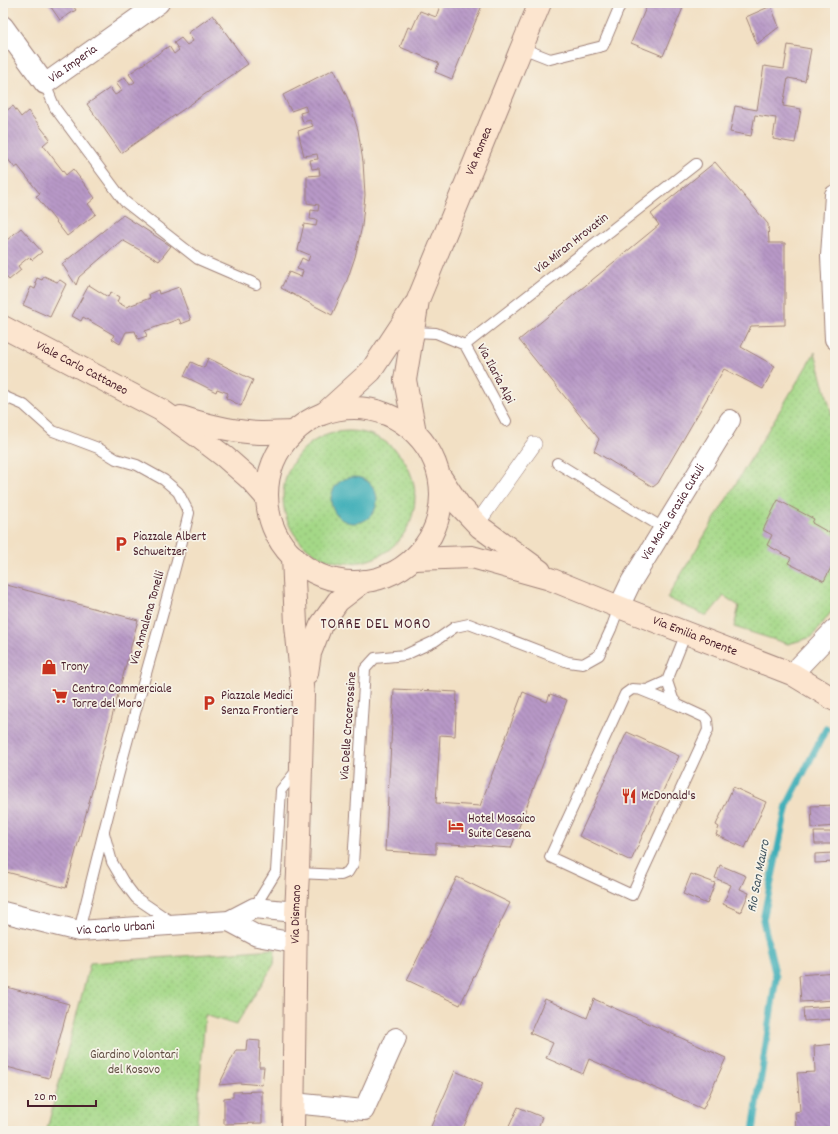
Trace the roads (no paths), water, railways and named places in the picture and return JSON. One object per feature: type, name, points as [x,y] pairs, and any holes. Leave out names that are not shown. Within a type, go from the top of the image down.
[{"type":"main road","name":"Via Romea","points":[[326,412],[371,372],[418,300],[540,3]]},
{"type":"main road","name":"Via Romea","points":[[416,432],[405,380],[418,300]]},
{"type":"main road","name":"Viale Carlo Cattaneo","points":[[3,327],[161,410],[225,457],[250,479],[267,498]]},
{"type":"main road","points":[[350,407],[374,410],[396,418],[416,432],[431,453],[440,477],[442,499],[438,521],[428,542],[414,559],[391,574],[364,581],[345,581],[326,577],[308,568],[293,556],[279,539],[271,519],[267,498],[270,473],[279,451],[294,432],[309,420],[326,412],[350,407]]},
{"type":"main road","name":"Viale Carlo Cattaneo","points":[[161,410],[203,424],[234,430],[260,433],[294,432]]},
{"type":"main road","name":"Via Emilia Ponente","points":[[440,477],[459,505],[480,527],[550,579]]},
{"type":"main road","name":"Via Dismano","points":[[293,556],[296,625],[303,696]]},
{"type":"main road","name":"Via Emilia Ponente","points":[[414,559],[472,557],[550,579],[792,674],[827,695]]},
{"type":"main road","name":"Via Dismano","points":[[293,1131],[295,943],[303,696],[310,653],[321,625],[338,601],[364,581]]},
{"type":"street","name":"Via Imperia","points":[[3,26],[45,84],[159,3]]},
{"type":"street","points":[[835,195],[831,256],[835,339]]},
{"type":"street","name":"Via Maria Grazia Cutuli","points":[[619,607],[631,582],[663,528],[730,420]]},
{"type":"street","points":[[481,518],[534,444]]},
{"type":"street","points":[[792,674],[835,629]]},
{"type":"street","points":[[254,908],[296,912]]},
{"type":"street","name":"Via Carlo Urbani","points":[[3,912],[79,931],[230,922],[254,908]]},
{"type":"street","points":[[230,922],[257,936],[295,943]]},
{"type":"street","points":[[293,1103],[364,1110],[396,1038]]},
{"type":"lane","points":[[522,48],[550,59],[602,46],[621,3]]},
{"type":"lane","points":[[45,84],[55,108],[124,201],[198,259],[256,284]]},
{"type":"lane","name":"Via Miran Hrovatin","points":[[465,345],[696,164]]},
{"type":"lane","name":"Via Ilaria Alpi","points":[[413,332],[436,333],[465,345],[506,421]]},
{"type":"lane","name":"Via Annalena Tonelli","points":[[3,396],[24,405],[53,431],[98,448],[116,459],[137,465],[164,480],[178,492],[189,513],[175,571],[160,621],[104,831],[79,931]]},
{"type":"lane","points":[[557,463],[663,528]]},
{"type":"lane","name":"Via Delle Crocerossine","points":[[298,873],[341,876],[348,872],[353,864],[365,669],[375,658],[405,655],[435,641],[455,627],[469,624],[568,662],[583,664],[599,655],[619,607]]},
{"type":"lane","points":[[678,705],[673,699],[667,680],[686,633]]},
{"type":"lane","points":[[640,689],[704,717],[707,720],[708,730],[632,895],[550,857],[622,698],[630,690],[640,689],[647,690],[667,680]]},
{"type":"lane","points":[[254,908],[276,872],[281,790],[300,766]]},
{"type":"lane","name":"Via Annalena Tonelli","points":[[104,831],[112,862],[136,898],[176,925]]},
{"type":"water","points":[[354,477],[367,481],[373,487],[377,500],[373,513],[367,519],[354,523],[341,519],[335,513],[331,500],[335,487],[341,481]]},
{"type":"waterway","name":"Rio San Mauro","points":[[753,1131],[776,977],[763,920],[787,805],[826,729]]},
{"type":"place","name":"Piazzale Albert Schweitzer","points":[[121,544]]},
{"type":"place","name":"Trony","points":[[49,667]]},
{"type":"place","name":"Centro Commerciale Torre del Moro","points":[[60,696]]},
{"type":"place","name":"Piazzale Medici Senza Frontiere","points":[[209,703]]},
{"type":"place","name":"McDonald's","points":[[629,796]]},
{"type":"place","name":"Hotel Mosaico Suite Cesena","points":[[456,826]]},
{"type":"district","name":"TORRE DEL MORO","points":[[376,625]]},
{"type":"park label","name":"Giardino Volontari del Kosovo","points":[[134,1062]]}]
